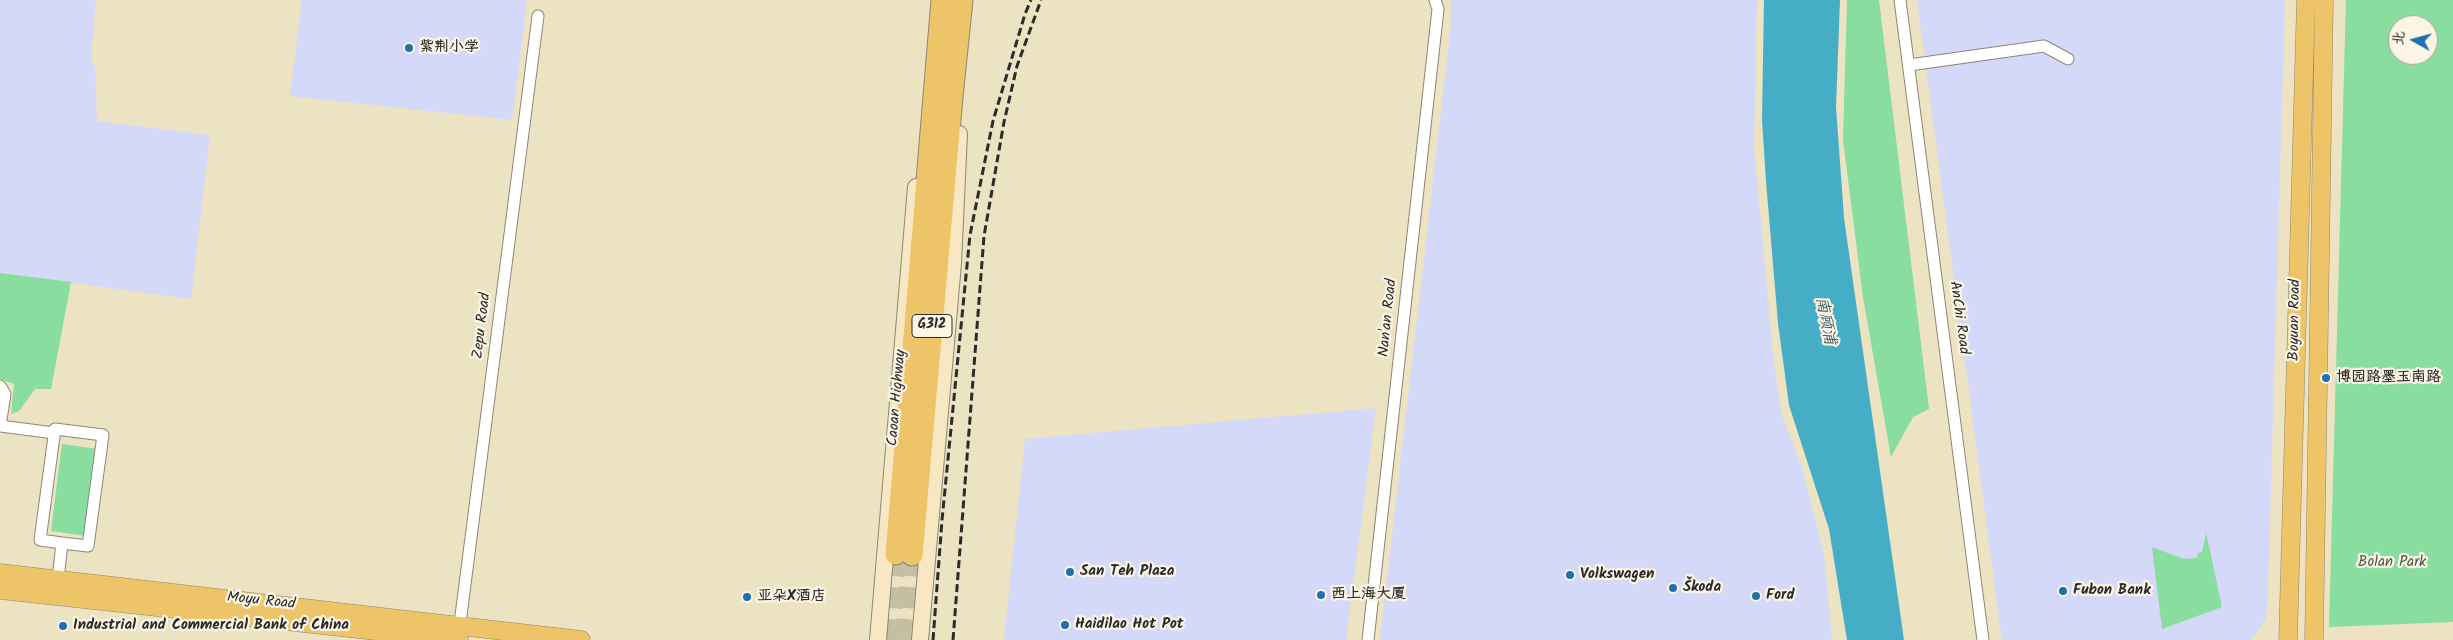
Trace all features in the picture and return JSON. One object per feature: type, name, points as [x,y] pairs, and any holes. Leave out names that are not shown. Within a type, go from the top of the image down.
[{"type":"highway","name":"Caoan Highway","points":[[904,555],[948,39],[942,0]]},
{"type":"highway","name":"Caoan Highway","points":[[948,39],[962,0]]},
{"type":"main road","name":"Boyuan Road","points":[[2288,640],[2306,0]]},
{"type":"main road","name":"Boyuan Road","points":[[2314,640],[2324,0]]},
{"type":"main road","name":"Caoan Highway","points":[[878,640],[923,99],[948,39]]},
{"type":"main road","name":"Caoan Highway","points":[[920,640],[953,263],[961,105],[948,39]]},
{"type":"main road","name":"Moyu Road","points":[[0,573],[58,579],[458,636]]},
{"type":"main road","name":"Moyu Road","points":[[0,590],[458,636],[581,640]]},
{"type":"street","name":"Nan'an Road","points":[[1368,640],[1438,10],[1434,0]]},
{"type":"street","name":"AnChi Road","points":[[1900,0],[1984,640]]},
{"type":"street","name":"Zepu Road","points":[[458,636],[538,16]]},
{"type":"street","points":[[1909,65],[2044,46],[2068,59]]},
{"type":"street","points":[[0,386],[5,394],[0,426],[54,433]]},
{"type":"street","points":[[55,429],[103,435],[88,546],[62,543],[40,540],[55,429]]},
{"type":"street","points":[[58,579],[62,543]]},
{"type":"shaded area","points":[[0,0],[96,0],[91,59],[95,68],[97,121],[210,135],[191,299],[0,273]]},
{"type":"shaded area","name":"紫荆小学","points":[[302,0],[527,0],[512,120],[290,96]]},
{"type":"shaded area","points":[[1451,0],[1757,0],[1754,148],[1773,354],[1781,412],[1802,468],[1824,554],[1832,640],[1380,640],[1451,25]]},
{"type":"shaded area","points":[[1917,0],[2285,0],[2268,587],[2266,619],[2251,640],[2002,640]]},
{"type":"shaded area","points":[[1376,408],[1346,640],[1004,640],[1025,439]]},
{"type":"green space","points":[[1847,0],[1879,0],[1929,409],[1913,417],[1891,457],[1863,297],[1843,140]]},
{"type":"green space","name":"Bolan Park","points":[[2346,0],[2453,0],[2453,622],[2329,627]]},
{"type":"green space","points":[[0,273],[71,282],[51,389],[35,389],[19,411],[11,414],[14,384],[0,379]]},
{"type":"green space","points":[[62,444],[98,449],[86,536],[51,531]]},
{"type":"green space","points":[[2204,523],[2222,607],[2162,629],[2152,547],[2184,559],[2197,558],[2198,553],[2202,552],[2206,534]]},
{"type":"water","name":"南顾浦","points":[[1764,0],[1840,0],[1836,107],[1844,218],[1904,640],[1847,640],[1829,529],[1789,405],[1778,323],[1762,120]]},
{"type":"tunnel","points":[[889,640],[896,554]]},
{"type":"tunnel","points":[[905,640],[912,555]]},
{"type":"railway","points":[[933,640],[942,520],[970,235],[993,121],[1025,14],[1031,0]]},
{"type":"railway","points":[[953,640],[984,236],[1004,122],[1017,66],[1041,0]]},
{"type":"place","name":"紫荆小学","points":[[409,48]]},
{"type":"place","name":"博园路墨玉南路","points":[[2326,378]]},
{"type":"place","name":"San Teh Plaza","points":[[1070,572]]},
{"type":"place","name":"Volkswagen","points":[[1570,575]]},
{"type":"place","name":"Škoda","points":[[1673,588]]},
{"type":"place","name":"Fubon Bank","points":[[2063,591]]},
{"type":"place","name":"西上海大厦","points":[[1321,595]]},
{"type":"place","name":"Ford","points":[[1756,596]]},
{"type":"place","name":"亚朵X酒店","points":[[747,597]]},
{"type":"place","name":"Haidilao Hot Pot","points":[[1065,625]]},
{"type":"place","name":"Industrial and Commercial Bank of China","points":[[63,626]]}]
